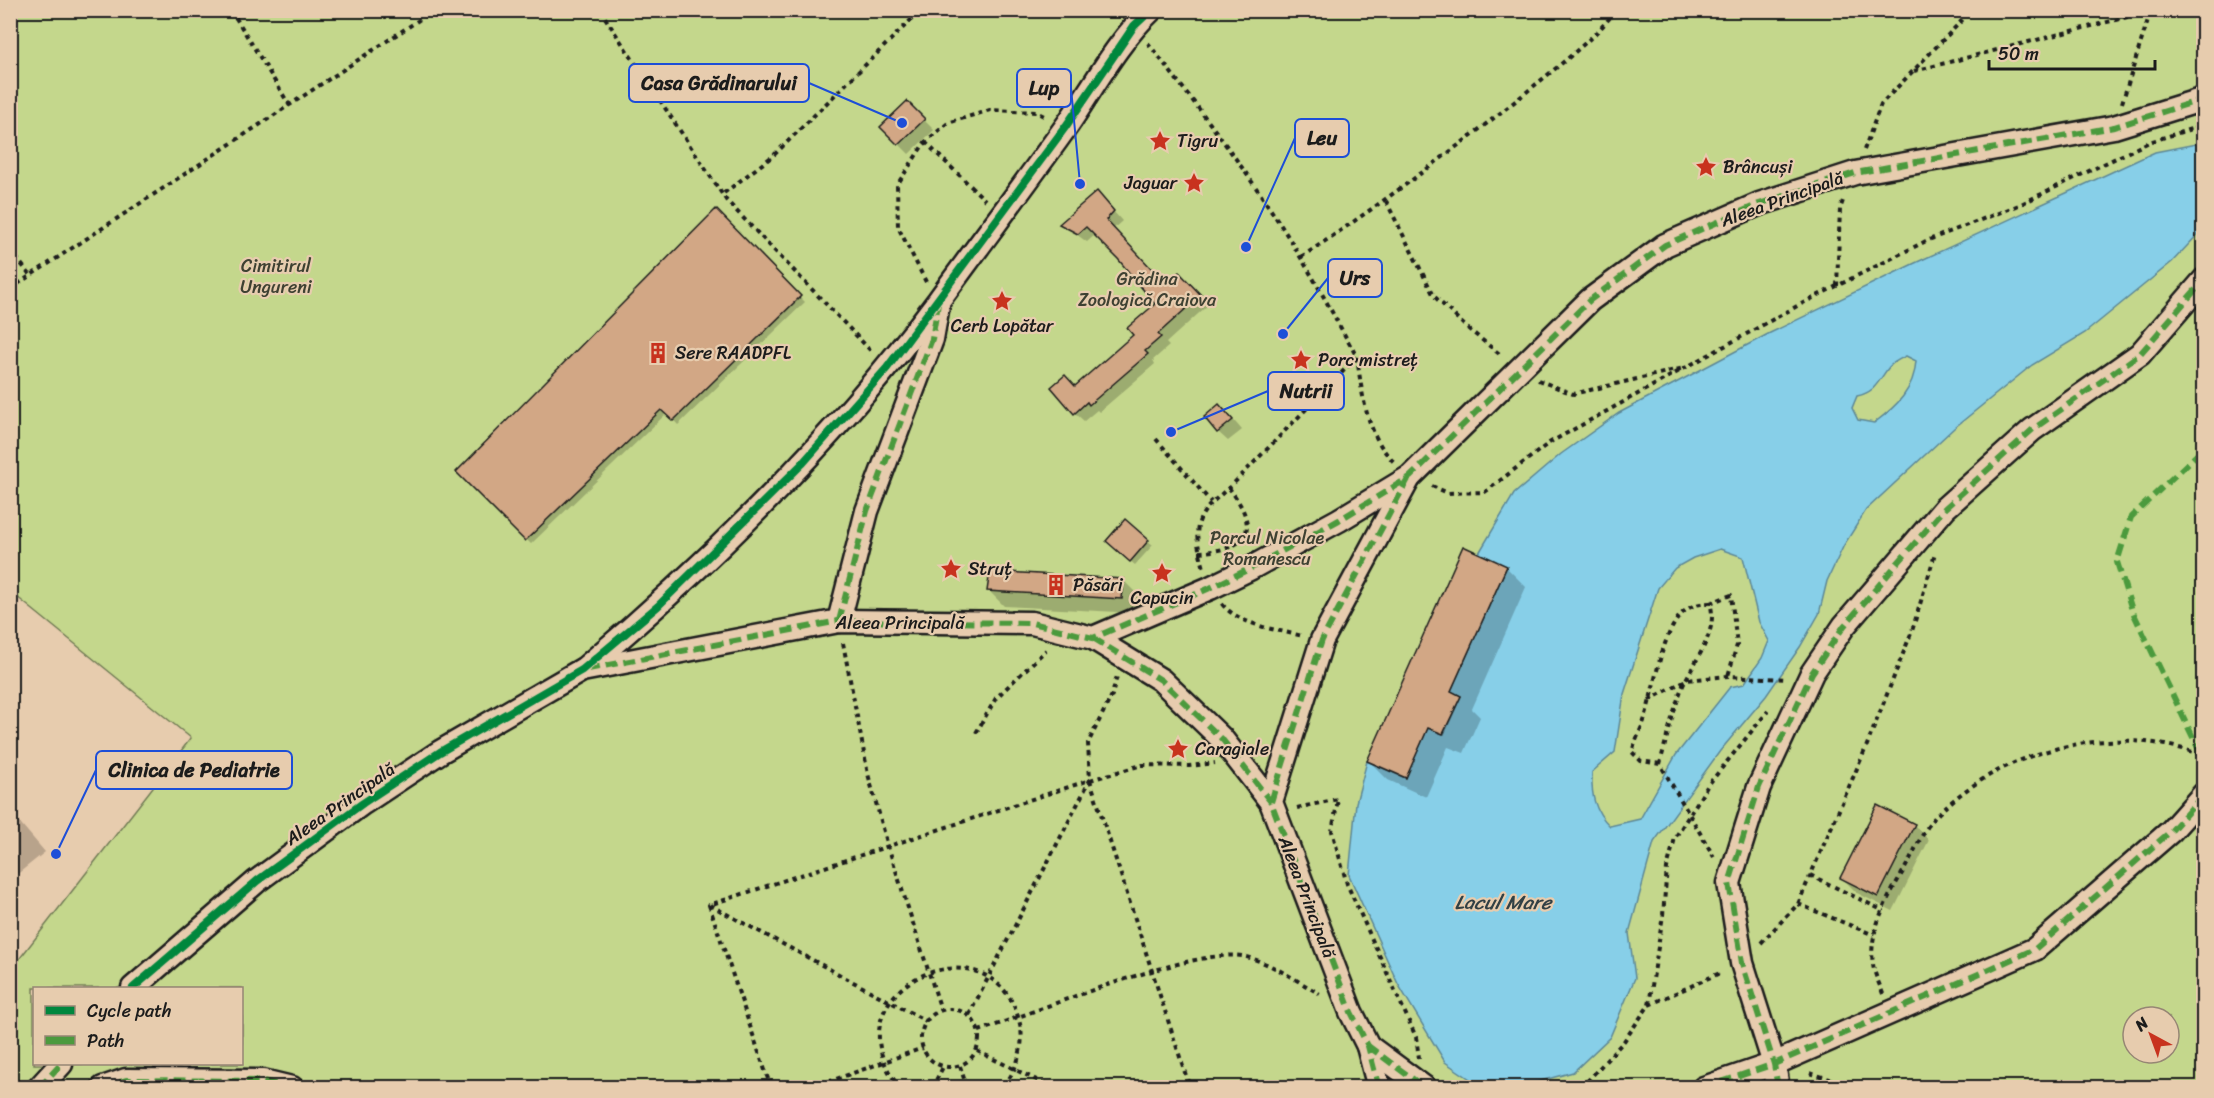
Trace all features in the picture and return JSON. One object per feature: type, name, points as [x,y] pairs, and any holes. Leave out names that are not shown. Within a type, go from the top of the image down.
[{"type":"street","points":[[582,670],[658,606],[802,464],[887,368],[1066,126],[1134,26],[1151,10]]},
{"type":"street","name":"Aleea Principală","points":[[134,987],[257,881],[363,803],[440,753],[582,670],[839,621],[1032,623],[1093,638],[1210,588],[1339,520],[1410,477],[1590,300],[1665,245],[1759,204],[1855,173],[2114,127],[2204,99]]},
{"type":"street","points":[[1778,1088],[1774,1064],[1742,963],[1728,883],[1759,787],[1804,676],[1945,508],[2032,430],[2140,354],[2204,280]]},
{"type":"street","points":[[839,621],[867,511],[932,339],[938,300]]},
{"type":"street","name":"Aleea Principală","points":[[1380,1088],[1368,1046],[1351,1012],[1273,808],[1322,640],[1410,477]]},
{"type":"street","points":[[1093,638],[1161,680],[1222,739],[1240,760],[1273,808]]},
{"type":"street","points":[[1704,1088],[1774,1064],[2035,949],[2170,831],[2204,794]]},
{"type":"street","points":[[1368,1046],[1423,1086]]},
{"type":"street","points":[[39,1088],[60,1065]]},
{"type":"street","points":[[103,1088],[126,1080],[263,1081],[292,1088]]},
{"type":"path","points":[[231,10],[290,105]]},
{"type":"path","points":[[10,289],[435,10]]},
{"type":"path","points":[[600,10],[723,193],[763,239],[887,368]]},
{"type":"path","points":[[723,193],[774,155],[921,10]]},
{"type":"path","points":[[1301,257],[1386,201],[1543,78],[1616,10]]},
{"type":"path","points":[[1837,286],[1840,209],[1881,104],[1972,10]]},
{"type":"path","points":[[1913,71],[2151,10],[2114,127]]},
{"type":"path","points":[[1134,26],[1216,130],[1301,257],[1357,357],[1362,396],[1373,431],[1384,453],[1410,477],[1448,493],[1485,492],[1549,443],[1837,286],[1926,241],[2019,205],[2149,142],[2204,125]]},
{"type":"path","points":[[938,300],[919,271],[898,227],[897,185],[925,142],[948,123],[990,110],[1036,112],[1066,126]]},
{"type":"path","points":[[925,142],[1001,215]]},
{"type":"path","points":[[1386,201],[1434,296],[1466,327],[1519,368],[1544,384],[1573,394],[1690,367]]},
{"type":"path","points":[[10,250],[31,276]]},
{"type":"path","points":[[1322,640],[1268,628],[1230,614],[1210,588],[1200,552],[1197,522],[1211,502],[1229,488],[1357,357]]},
{"type":"path","points":[[1156,439],[1211,502]]},
{"type":"path","points":[[1200,552],[1229,549],[1239,543],[1244,535],[1248,524],[1246,514],[1229,488]]},
{"type":"path","points":[[1649,1005],[1742,963],[1798,904],[1865,750],[1912,631],[1936,552]]},
{"type":"path","points":[[1728,676],[1737,645],[1731,595],[1710,603],[1697,603],[1678,617],[1668,638],[1632,752],[1641,761],[1660,764],[1691,813],[1728,883]]},
{"type":"path","points":[[1660,764],[1686,680],[1709,633],[1714,614],[1710,603]]},
{"type":"path","points":[[839,621],[868,774],[888,846],[941,1010]]},
{"type":"path","points":[[976,733],[996,698],[1067,632]]},
{"type":"path","points":[[1122,658],[1112,695],[1088,742],[1090,780],[1190,1088]]},
{"type":"path","points":[[1648,701],[1686,680],[1728,676],[1746,678],[1804,676]]},
{"type":"path","points":[[1581,1088],[1624,1041],[1649,1005],[1662,926],[1667,868],[1675,838],[1721,769],[1775,704]]},
{"type":"path","points":[[1889,1013],[1873,964],[1874,935],[1892,891],[1935,817],[1975,782],[2043,750],[2088,743],[2151,742],[2204,756]]},
{"type":"path","points":[[710,905],[1142,765],[1189,766],[1240,760]]},
{"type":"path","points":[[969,1015],[1090,780]]},
{"type":"path","points":[[1273,808],[1338,799],[1332,831],[1347,884],[1416,1037],[1423,1086]]},
{"type":"path","points":[[1810,875],[1884,910]]},
{"type":"path","points":[[1798,904],[1874,935]]},
{"type":"path","points":[[710,905],[926,1021]]},
{"type":"path","points":[[710,905],[771,1088]]},
{"type":"path","points":[[979,1031],[1152,971],[1216,956],[1246,957],[1283,973],[1351,1012]]},
{"type":"path","points":[[900,1088],[889,1075],[883,1061],[879,1037],[882,1018],[890,1001],[906,983],[928,971],[945,967],[964,968],[988,978],[1009,998],[1021,1031],[1020,1050],[1014,1069],[1000,1088]]},
{"type":"path","points":[[951,1008],[969,1015],[979,1031],[977,1051],[960,1066],[943,1067],[934,1063],[923,1048],[921,1039],[926,1021],[941,1010],[951,1008]]},
{"type":"path","points":[[811,1088],[923,1048]]},
{"type":"path","points":[[977,1051],[1053,1088]]},
{"type":"path","points":[[1774,1064],[1859,1088]]},
{"type":"path","points":[[960,1066],[967,1088]]},
{"type":"path","points":[[932,1088],[943,1067]]},
{"type":"green space","name":"Parcul Nicolae Romanescu","points":[[11,11],[2203,11],[2203,1087],[11,1087],[10,971],[191,738],[11,592]]},
{"type":"water","name":"Lacul Mare","points":[[2203,144],[2203,229],[2172,262],[2085,333],[2032,365],[1954,428],[1866,510],[1844,545],[1827,581],[1819,614],[1800,647],[1766,696],[1720,751],[1654,842],[1629,933],[1635,978],[1610,1037],[1573,1072],[1519,1087],[1482,1087],[1445,1062],[1398,984],[1349,875],[1356,803],[1367,761],[1405,778],[1428,728],[1444,734],[1461,696],[1451,691],[1507,566],[1479,553],[1514,494],[1561,454],[1619,413],[1770,333],[2155,152]],"holes":[[[1906,356],[1916,361],[1912,381],[1903,396],[1874,423],[1858,420],[1852,408],[1857,396],[1873,389],[1891,365]],[[1720,549],[1743,557],[1759,622],[1769,641],[1762,658],[1744,684],[1730,687],[1676,755],[1640,819],[1610,826],[1597,808],[1592,788],[1592,772],[1615,752],[1624,694],[1658,588],[1675,568],[1693,558]]]},
{"type":"building","points":[[907,101],[925,119],[898,145],[880,127]]},
{"type":"building","points":[[1097,191],[1114,211],[1106,220],[1166,284],[1179,272],[1201,295],[1158,334],[1161,337],[1145,351],[1148,354],[1089,405],[1087,402],[1074,414],[1051,387],[1065,375],[1075,386],[1133,335],[1127,328],[1155,304],[1118,259],[1086,227],[1078,234],[1059,224]]},
{"type":"building","name":"Sere RAADPFL","points":[[716,209],[801,296],[673,421],[661,410],[525,541],[456,472]]},
{"type":"building","points":[[1219,404],[1233,420],[1217,433],[1204,417]]},
{"type":"building","points":[[1125,519],[1149,540],[1130,562],[1106,541]]},
{"type":"building","points":[[1463,546],[1507,566],[1451,691],[1461,696],[1443,734],[1428,728],[1406,778],[1367,761]]},
{"type":"building","name":"Păsări","points":[[990,571],[1124,579],[1122,599],[987,591]]},
{"type":"building","points":[[1877,805],[1915,824],[1878,897],[1840,878]]},
{"type":"marked path","points":[[588,669],[839,621],[1032,623],[1093,638],[1251,568],[1339,520],[1410,477],[1590,300],[1665,245],[1759,204],[1855,173],[2114,127],[2204,99]]},
{"type":"marked path","points":[[1778,1088],[1774,1064],[1742,963],[1729,883],[1759,787],[1812,673],[1844,626],[1945,508],[2032,430],[2140,354],[2204,280]]},
{"type":"marked path","points":[[839,621],[867,511],[932,339],[938,304]]},
{"type":"marked path","points":[[2201,754],[2132,610],[2117,562],[2131,517],[2204,448]]},
{"type":"marked path","points":[[1379,1088],[1368,1046],[1351,1012],[1271,802],[1322,640],[1408,479]]},
{"type":"marked path","points":[[1093,638],[1161,680],[1222,739],[1271,802]]},
{"type":"marked path","points":[[1704,1088],[1774,1064],[2035,949],[2171,831],[2204,794]]},
{"type":"marked path","points":[[1368,1046],[1425,1088]]},
{"type":"marked path","points":[[39,1088],[60,1065]]},
{"type":"marked path","points":[[103,1088],[126,1080],[263,1081],[292,1088]]},
{"type":"cycle path","points":[[134,987],[257,881],[363,803],[440,752],[582,670],[658,606],[802,464],[887,368],[1066,126],[1134,26],[1151,10]]},
{"type":"place","name":"Casa Grădinarului","points":[[902,123]]},
{"type":"place","name":"Tigru","points":[[1160,141]]},
{"type":"place","name":"Brâncuși","points":[[1706,167]]},
{"type":"place","name":"Jaguar","points":[[1194,183]]},
{"type":"place","name":"Lup","points":[[1080,184]]},
{"type":"place","name":"Leu","points":[[1246,247]]},
{"type":"place","name":"Cerb Lopătar","points":[[1002,301]]},
{"type":"place","name":"Urs","points":[[1283,334]]},
{"type":"place","name":"Sere RAADPFL","points":[[658,353]]},
{"type":"place","name":"Porc mistreț","points":[[1301,360]]},
{"type":"place","name":"Nutrii","points":[[1171,432]]},
{"type":"place","name":"Struț","points":[[951,569]]},
{"type":"place","name":"Capucin","points":[[1162,573]]},
{"type":"place","name":"Păsări","points":[[1056,585]]},
{"type":"place","name":"Caragiale","points":[[1178,749]]},
{"type":"place","name":"Clinica de Pediatrie","points":[[56,854]]},
{"type":"park label","name":"Cimitirul Ungureni","points":[[276,276]]},
{"type":"park label","name":"Grădina Zoologică Craiova","points":[[1147,289]]}]
